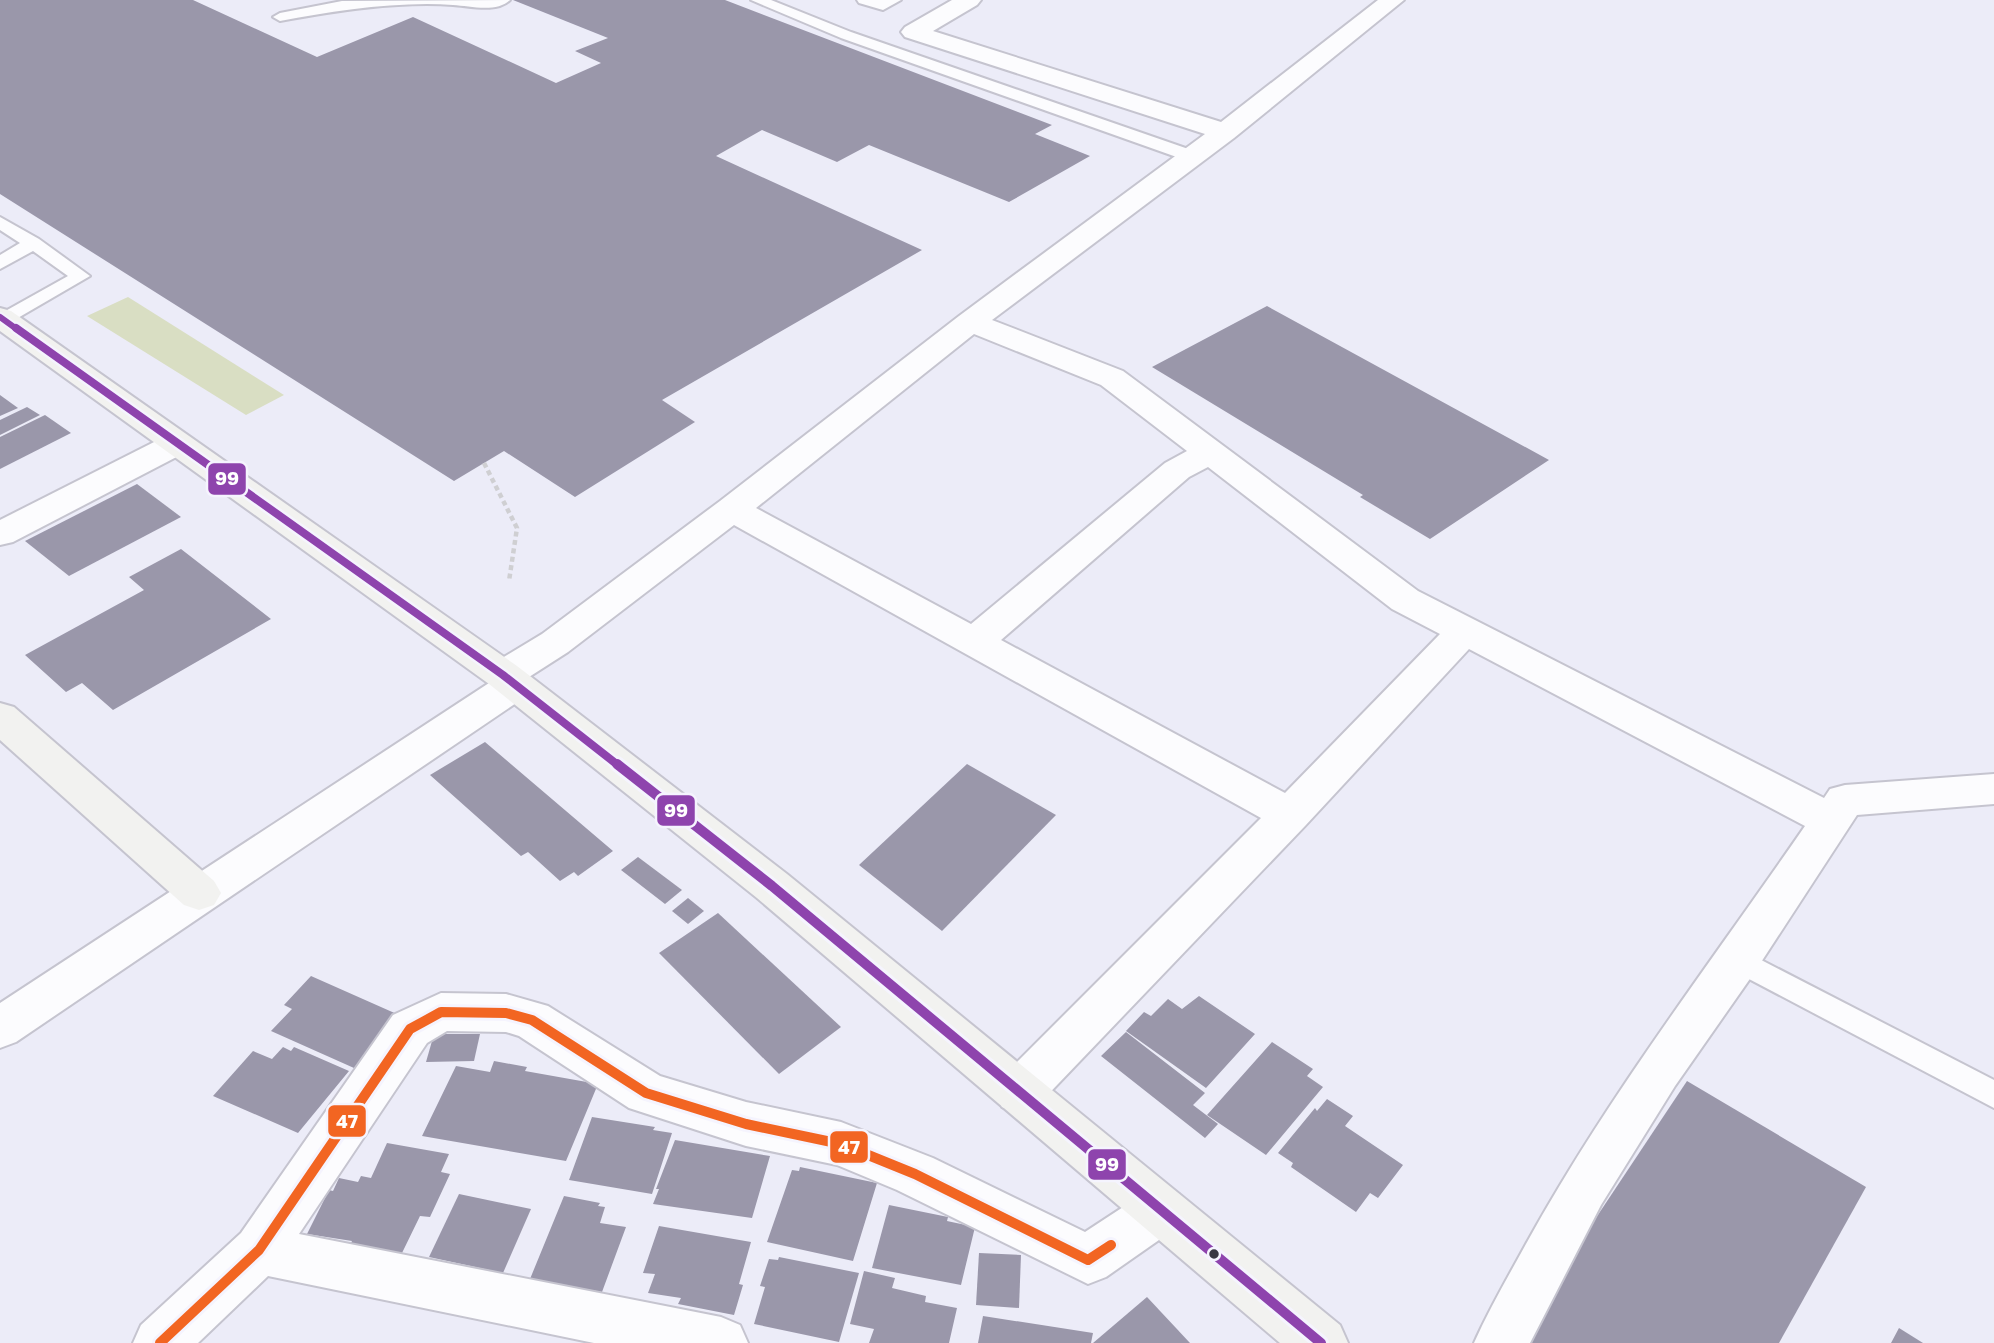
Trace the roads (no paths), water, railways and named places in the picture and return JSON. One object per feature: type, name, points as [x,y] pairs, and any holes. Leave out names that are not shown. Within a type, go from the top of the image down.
[{"type":"street","points":[[969,0],[913,32],[1225,132]]},
{"type":"street","points":[[0,1028],[509,680],[970,322],[1225,132],[1392,0]]},
{"type":"street","points":[[2,318],[509,680],[772,886],[1321,1343]]},
{"type":"street","points":[[970,322],[1112,378],[1405,600],[1831,820]]},
{"type":"street","points":[[0,534],[176,443]]},
{"type":"street","points":[[974,642],[1177,470],[1210,453]]},
{"type":"street","points":[[732,509],[1290,815]]},
{"type":"street","points":[[1019,1092],[1290,815],[1464,631]]},
{"type":"street","points":[[0,717],[199,893]]},
{"type":"street","points":[[1501,1343],[1583,1189],[1658,1072],[1738,960],[1845,800],[1994,789]]},
{"type":"street","points":[[160,1343],[259,1250],[410,1030],[441,1012],[506,1013],[532,1020],[646,1093],[746,1124],[841,1144],[915,1174],[1088,1260],[1161,1210]]},
{"type":"street","points":[[259,1250],[582,1329],[721,1343]]},
{"type":"lane","points":[[280,17],[342,5],[456,0],[495,3],[503,0]]},
{"type":"lane","points":[[758,0],[839,38],[1191,156]]},
{"type":"lane","points":[[864,0],[883,6],[894,0]]},
{"type":"lane","points":[[0,222],[81,276],[2,318]]},
{"type":"lane","points":[[0,263],[33,243]]},
{"type":"lane","points":[[1738,960],[1994,1095]]}]
